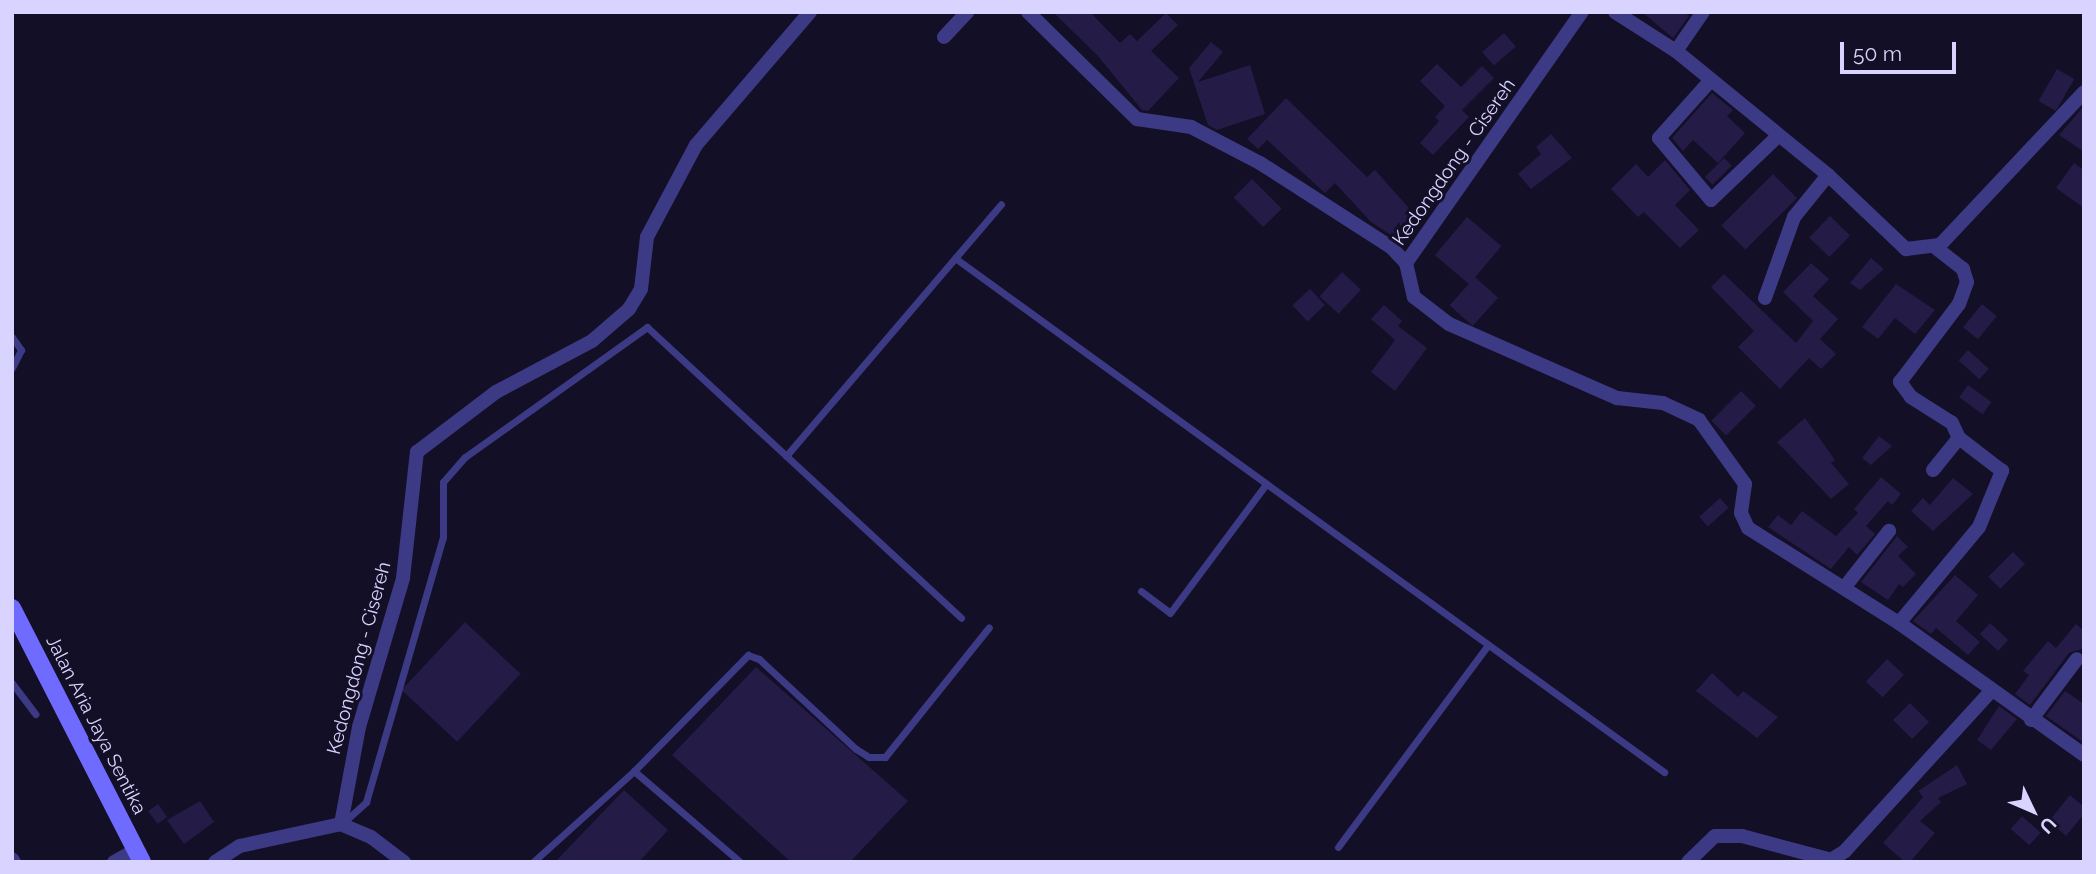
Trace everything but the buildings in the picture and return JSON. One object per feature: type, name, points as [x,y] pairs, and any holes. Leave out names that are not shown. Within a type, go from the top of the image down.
[{"type":"street","name":"Kedongdong - Cisereh","points":[[341,824],[359,727],[403,578],[417,452],[496,392],[592,341],[629,309],[641,289],[648,237],[696,145],[810,12]]},
{"type":"street","points":[[944,37],[967,12]]},
{"type":"street","name":"Kedongdong - Cisereh","points":[[1028,12],[1137,119],[1191,127],[1261,163],[1391,247],[1406,263],[1582,12]]},
{"type":"street","points":[[1615,12],[1676,51],[1828,175],[1906,249],[1935,247],[1963,269],[1967,282],[1959,304],[1900,382],[1911,397],[1952,423],[1959,438],[2002,471],[1990,509],[1899,623]]},
{"type":"street","points":[[1676,51],[1703,12]]},
{"type":"street","points":[[1711,80],[1658,138],[1711,200],[1778,136]]},
{"type":"street","points":[[1935,247],[2084,92]]},
{"type":"street","points":[[1765,298],[1794,217],[1828,175]]},
{"type":"street","points":[[1406,263],[1415,297],[1449,324],[1616,398],[1663,403],[1699,420],[1745,484],[1741,513],[1748,528],[1899,623],[1990,692],[2084,755]]},
{"type":"street","points":[[1933,470],[1959,438]]},
{"type":"street","points":[[1844,589],[1889,531]]},
{"type":"street","name":"Jalan Aria Jaya Sentika","points":[[12,608],[139,856]]},
{"type":"street","points":[[2031,720],[2077,659]]},
{"type":"street","points":[[1688,862],[1715,836],[1742,836],[1837,860],[1990,692]]},
{"type":"street","points":[[215,862],[240,846],[341,824],[371,837],[404,862]]},
{"type":"street","points":[[114,862],[139,856]]},
{"type":"lane","points":[[786,456],[1001,204]]},
{"type":"lane","points":[[955,258],[1664,772]]},
{"type":"lane","points":[[341,824],[366,802],[443,537],[443,482],[465,457],[647,327],[961,618]]},
{"type":"lane","points":[[12,337],[21,350],[12,368]]},
{"type":"lane","points":[[1141,591],[1170,613],[1266,484]]},
{"type":"lane","points":[[533,862],[617,781],[634,771],[748,655],[759,659],[856,748],[869,757],[885,757],[989,626]]},
{"type":"lane","points":[[1338,847],[1488,645]]},
{"type":"lane","points":[[12,683],[35,714]]},
{"type":"lane","points":[[634,771],[740,862]]}]
